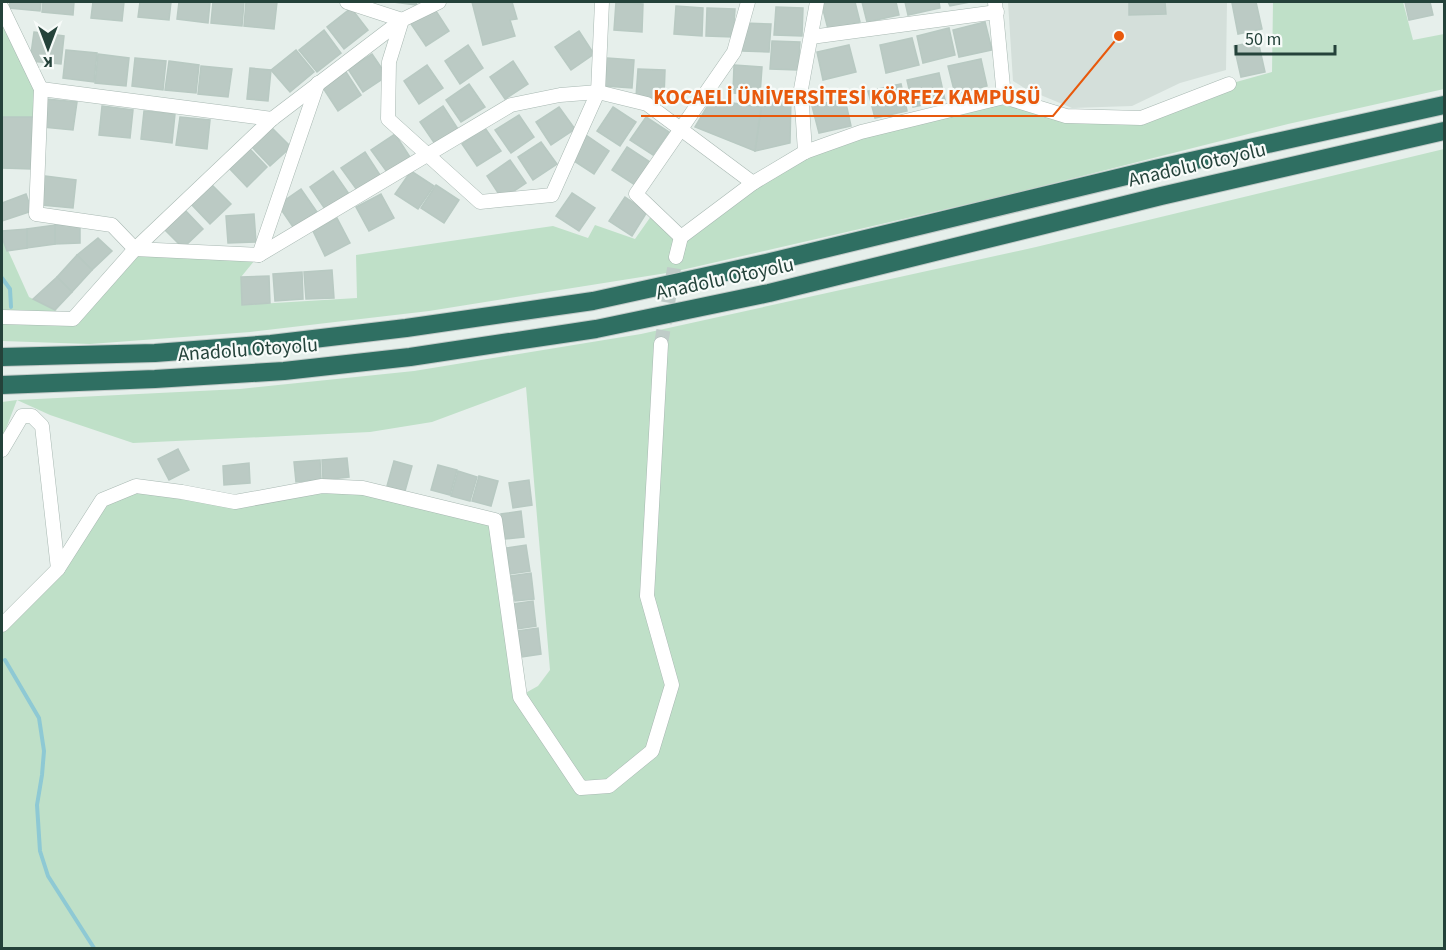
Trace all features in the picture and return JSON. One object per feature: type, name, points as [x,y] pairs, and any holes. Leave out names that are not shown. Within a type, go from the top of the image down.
[{"type":"highway","name":"Anadolu Otoyolu","points":[[2,357],[155,353],[271,344],[406,328],[593,301],[766,263],[1155,169],[1444,105]]},
{"type":"highway","name":"Anadolu Otoyolu","points":[[2,385],[284,371],[410,357],[596,329],[769,293],[1161,196],[1444,131]]},
{"type":"street","points":[[347,2],[402,20]]},
{"type":"street","points":[[2,317],[73,319],[135,249],[272,119],[402,20],[439,2]]},
{"type":"street","points":[[402,20],[389,62],[388,119],[480,202],[552,195],[598,92],[602,2]]},
{"type":"street","points":[[681,237],[636,194],[734,52],[748,2]]},
{"type":"street","points":[[805,152],[801,89],[817,2]]},
{"type":"street","points":[[811,37],[996,7],[1004,97]]},
{"type":"street","points":[[2,8],[41,89],[36,213],[112,225],[135,249],[259,255],[511,105],[560,96],[598,92],[647,104],[753,183]]},
{"type":"street","points":[[259,255],[318,83]]},
{"type":"street","points":[[676,257],[681,237],[753,183],[805,152],[861,132],[1004,97],[1066,116],[1141,118],[1229,84]]},
{"type":"street","points":[[41,89],[272,119]]},
{"type":"street","points":[[2,625],[58,569],[102,500],[136,486],[235,502],[322,486],[363,488],[495,520],[519,697],[580,789],[609,786],[652,751],[672,685],[647,596],[661,344]]},
{"type":"street","points":[[2,450],[22,416],[32,416],[42,426],[58,569]]},
{"type":"shaded area","points":[[1008,2],[1227,2],[1226,70],[1180,83],[1132,106],[1072,108],[1026,89],[1013,81]]},
{"type":"green space","points":[[1273,2],[1403,2],[1413,40],[1444,34],[1444,89],[1288,124],[1003,196],[673,272],[429,311],[250,332],[90,344],[2,341],[2,237],[29,297],[73,319],[135,249],[259,255],[241,277],[242,305],[357,298],[356,255],[553,226],[588,238],[595,225],[635,239],[654,212],[681,237],[805,152],[1004,97],[1066,116],[1141,118],[1229,84],[1272,72]]},
{"type":"green space","points":[[2,8],[41,89],[40,118],[2,117]]},
{"type":"green space","points":[[1444,149],[1444,948],[2,948],[2,625],[58,569],[102,500],[136,486],[235,502],[322,486],[495,520],[520,696],[538,686],[550,670],[526,387],[432,422],[370,432],[133,443],[50,415],[17,400],[240,389],[414,371],[641,334],[1036,247]]},
{"type":"green space","points":[[17,400],[2,439],[2,402]]},
{"type":"building","points":[[10,2],[41,2],[40,11],[9,8]]},
{"type":"building","points":[[43,2],[74,2],[73,15],[42,12]]},
{"type":"building","points":[[93,2],[124,2],[122,21],[91,18]]},
{"type":"building","points":[[140,2],[171,2],[169,20],[138,17]]},
{"type":"building","points":[[179,2],[210,2],[208,23],[177,19]]},
{"type":"building","points":[[213,2],[244,2],[242,26],[211,23]]},
{"type":"building","points":[[246,2],[277,2],[274,29],[244,26]]},
{"type":"building","points":[[393,2],[417,2],[416,5]]},
{"type":"building","points":[[472,2],[512,2],[517,19],[510,20],[515,36],[483,45]]},
{"type":"building","points":[[616,2],[643,4],[642,32],[614,30]]},
{"type":"building","points":[[821,2],[855,2],[860,22],[828,29]]},
{"type":"building","points":[[862,2],[896,2],[899,15],[867,22]]},
{"type":"building","points":[[905,2],[939,2],[940,8],[908,15]]},
{"type":"building","points":[[948,2],[970,2],[950,6]]},
{"type":"building","points":[[1129,2],[1165,2],[1166,14],[1129,15]]},
{"type":"building","points":[[1256,2],[1262,29],[1238,34],[1232,3]]},
{"type":"building","points":[[1405,2],[1430,2],[1433,15],[1409,20]]},
{"type":"building","points":[[676,6],[703,8],[702,36],[674,34]]},
{"type":"building","points":[[776,7],[803,8],[802,36],[774,35]]},
{"type":"building","points":[[351,8],[368,30],[344,49],[327,27]]},
{"type":"building","points":[[434,8],[449,31],[426,46],[411,24]]},
{"type":"building","points":[[707,8],[735,9],[733,37],[706,36]]},
{"type":"building","points":[[985,22],[992,50],[959,57],[953,30]]},
{"type":"building","points":[[744,23],[771,24],[769,52],[742,51]]},
{"type":"building","points":[[949,28],[955,55],[923,63],[917,36]]},
{"type":"building","points":[[324,30],[341,53],[317,72],[299,50]]},
{"type":"building","points":[[579,31],[594,54],[571,70],[555,47]]},
{"type":"building","points":[[34,32],[64,36],[61,64],[30,61]]},
{"type":"building","points":[[912,38],[919,65],[886,73],[880,45]]},
{"type":"building","points":[[772,41],[800,42],[798,70],[770,69]]},
{"type":"building","points":[[1258,41],[1265,72],[1241,77],[1234,46]]},
{"type":"building","points":[[468,45],[483,68],[460,84],[445,61]]},
{"type":"building","points":[[849,45],[856,72],[823,80],[817,52]]},
{"type":"building","points":[[66,50],[97,53],[94,82],[63,78]]},
{"type":"building","points":[[296,50],[314,72],[290,92],[271,70]]},
{"type":"building","points":[[98,54],[129,58],[126,86],[95,83]]},
{"type":"building","points":[[372,54],[387,76],[363,92],[348,69]]},
{"type":"building","points":[[135,58],[166,61],[163,90],[132,86]]},
{"type":"building","points":[[607,58],[634,60],[632,88],[605,86]]},
{"type":"building","points":[[981,59],[987,86],[955,94],[948,66]]},
{"type":"building","points":[[169,61],[199,65],[196,93],[165,90]]},
{"type":"building","points":[[513,61],[528,84],[505,99],[490,77]]},
{"type":"building","points":[[427,65],[443,88],[419,104],[404,81]]},
{"type":"building","points":[[734,65],[762,67],[760,95],[733,93]]},
{"type":"building","points":[[201,66],[232,69],[228,97],[198,94]]},
{"type":"building","points":[[250,68],[271,70],[268,101],[247,99]]},
{"type":"building","points":[[638,69],[665,70],[664,98],[636,97]]},
{"type":"building","points":[[346,72],[361,95],[338,111],[323,88]]},
{"type":"building","points":[[939,73],[945,100],[913,107],[907,80]]},
{"type":"building","points":[[469,84],[485,107],[461,122],[446,100]]},
{"type":"building","points":[[901,84],[907,111],[875,118],[868,91]]},
{"type":"building","points":[[763,97],[791,98],[790,143],[755,151]]},
{"type":"building","points":[[46,99],[77,102],[73,130],[43,127]]},
{"type":"building","points":[[845,99],[851,126],[819,133],[812,106]]},
{"type":"building","points":[[711,100],[761,107],[755,151],[695,127]]},
{"type":"building","points":[[102,106],[133,110],[130,138],[99,135]]},
{"type":"building","points":[[443,106],[458,129],[435,144],[420,122]]},
{"type":"building","points":[[559,107],[575,129],[551,145],[536,122]]},
{"type":"building","points":[[613,107],[636,122],[620,146],[597,131]]},
{"type":"building","points":[[144,111],[175,114],[172,143],[141,139]]},
{"type":"building","points":[[519,115],[534,137],[511,153],[495,130]]},
{"type":"building","points":[[2,117],[32,117],[31,169],[2,168]]},
{"type":"building","points":[[180,117],[210,120],[207,149],[176,145]]},
{"type":"building","points":[[646,117],[669,132],[653,155],[630,140]]},
{"type":"building","points":[[271,127],[291,147],[270,166],[251,146]]},
{"type":"building","points":[[485,128],[501,151],[477,166],[462,144]]},
{"type":"building","points":[[395,134],[410,157],[387,172],[371,150]]},
{"type":"building","points":[[586,135],[609,151],[594,174],[571,159]]},
{"type":"building","points":[[541,142],[557,164],[533,180],[518,157]]},
{"type":"building","points":[[248,147],[267,167],[247,187],[228,167]]},
{"type":"building","points":[[627,147],[650,162],[635,185],[612,170]]},
{"type":"building","points":[[365,152],[380,175],[357,190],[341,168]]},
{"type":"building","points":[[510,160],[526,183],[502,199],[487,176]]},
{"type":"building","points":[[333,171],[349,194],[325,209],[310,187]]},
{"type":"building","points":[[411,171],[434,186],[418,209],[395,194]]},
{"type":"building","points":[[45,176],[76,180],[73,208],[42,205]]},
{"type":"building","points":[[211,184],[231,204],[210,224],[191,204]]},
{"type":"building","points":[[436,185],[459,200],[444,223],[421,208]]},
{"type":"building","points":[[301,189],[317,212],[293,227],[278,205]]},
{"type":"building","points":[[572,193],[595,208],[579,231],[556,216]]},
{"type":"building","points":[[26,194],[32,211],[2,221],[2,203]]},
{"type":"building","points":[[381,194],[394,218],[369,231],[356,207]]},
{"type":"building","points":[[625,197],[647,212],[632,236],[609,221]]},
{"type":"building","points":[[184,209],[203,229],[183,248],[164,229]]},
{"type":"building","points":[[254,214],[256,242],[228,243],[226,216]]},
{"type":"building","points":[[337,218],[350,243],[325,256],[313,231]]},
{"type":"building","points":[[55,225],[80,225],[80,243],[55,244]]},
{"type":"building","points":[[55,225],[55,244],[27,248],[27,229]]},
{"type":"building","points":[[27,229],[27,248],[7,251],[2,231]]},
{"type":"building","points":[[98,238],[112,251],[92,270],[77,255]]},
{"type":"building","points":[[77,255],[92,270],[72,292],[57,277]]},
{"type":"building","points":[[332,270],[334,298],[306,299],[304,272]]},
{"type":"building","points":[[302,272],[303,299],[275,301],[273,274]]},
{"type":"building","points":[[269,276],[270,303],[242,305],[241,277]]},
{"type":"building","points":[[57,277],[72,292],[55,310],[33,299]]},
{"type":"building","points":[[178,449],[189,470],[169,480],[158,459]]},
{"type":"building","points":[[347,458],[349,477],[323,480],[322,460]]},
{"type":"building","points":[[320,460],[321,479],[296,482],[294,462]]},
{"type":"building","points":[[394,461],[412,466],[405,491],[387,486]]},
{"type":"building","points":[[249,463],[250,483],[224,485],[223,466]]},
{"type":"building","points":[[438,465],[457,470],[450,495],[431,490]]},
{"type":"building","points":[[458,471],[477,477],[470,501],[451,496]]},
{"type":"building","points":[[479,476],[498,481],[491,506],[472,501]]},
{"type":"building","points":[[529,480],[532,505],[513,508],[509,483]]},
{"type":"building","points":[[521,511],[524,537],[505,539],[501,514]]},
{"type":"building","points":[[526,545],[530,571],[510,574],[507,548]]},
{"type":"building","points":[[531,573],[534,599],[515,601],[511,576]]},
{"type":"building","points":[[533,601],[536,626],[517,629],[513,604]]},
{"type":"building","points":[[538,628],[541,654],[522,657],[518,631]]},
{"type":"waterway","points":[[2,278],[10,289],[11,307]]},
{"type":"waterway","points":[[5,660],[39,718],[44,751],[37,805],[40,851],[48,876],[94,948]]},
{"type":"tunnel","points":[[661,344],[676,257]]},
{"type":"place","name":"KOCAELİ ÜNİVERSİTESİ KÖRFEZ KAMPÜSÜ","points":[[1119,36]]}]
